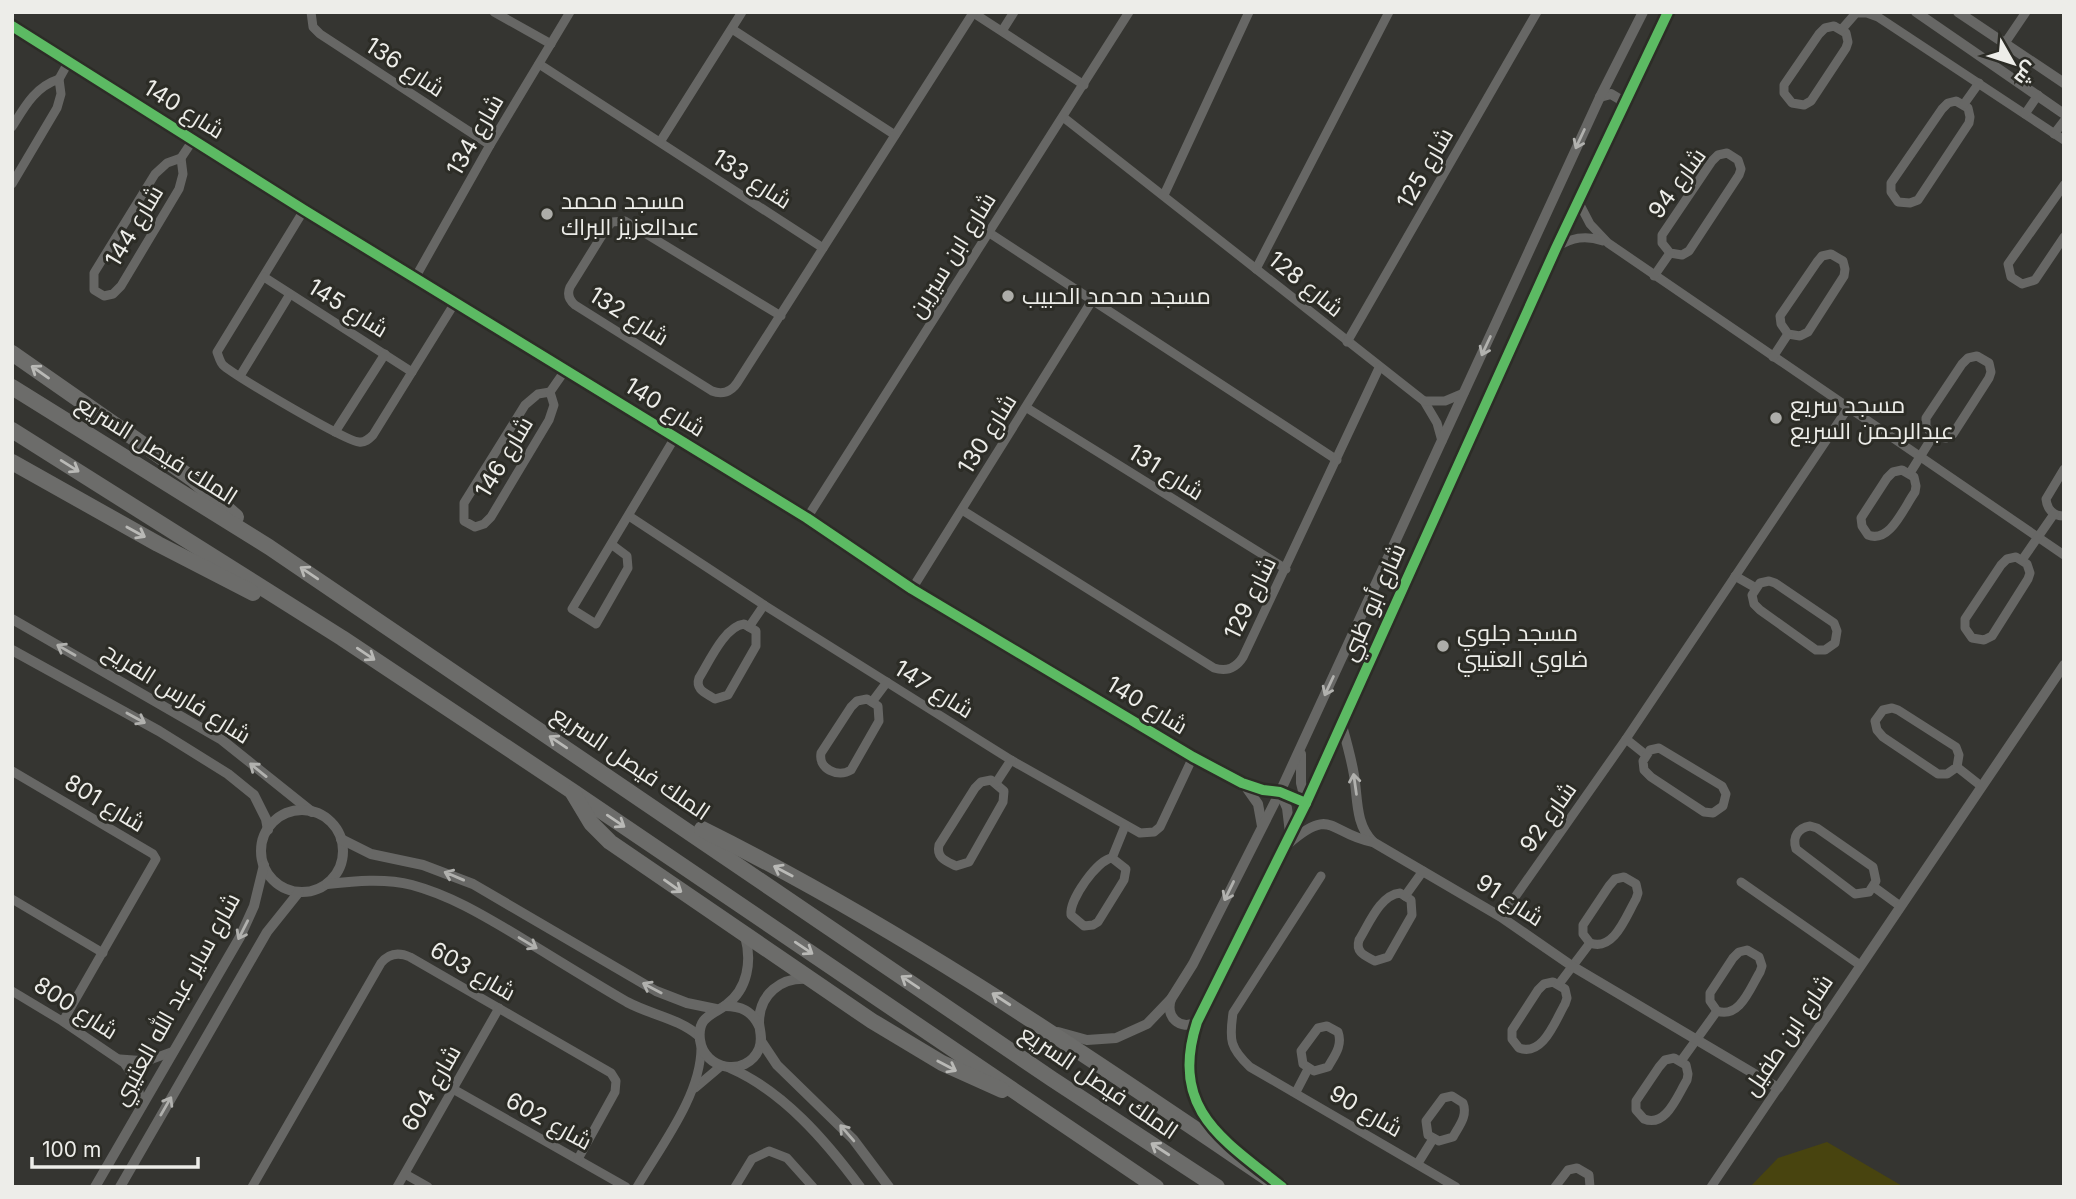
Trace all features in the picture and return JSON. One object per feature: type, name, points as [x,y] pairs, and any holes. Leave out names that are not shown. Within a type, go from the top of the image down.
[{"type":"highway","points":[[12,354],[194,480],[269,547]]},
{"type":"highway","name":"الملك فيصل السريع","points":[[12,387],[269,547],[1052,1079],[1217,1187]]},
{"type":"highway","points":[[12,430],[342,638],[1156,1187]]},
{"type":"highway","points":[[13,463],[158,544],[342,638]]},
{"type":"highway","points":[[572,791],[591,824],[610,842],[808,979],[942,1063],[981,1082],[1022,1096]]},
{"type":"highway","points":[[655,807],[759,858],[980,985],[1282,1187]]},
{"type":"street","name":"شارع 136","points":[[311,12],[313,27],[320,34],[490,145]]},
{"type":"street","points":[[494,12],[551,44]]},
{"type":"street","name":"شارع 134","points":[[415,278],[490,145],[570,12]]},
{"type":"street","points":[[660,142],[742,12]]},
{"type":"street","points":[[1002,31],[1014,12]]},
{"type":"street","name":"شارع ابن سيرين","points":[[807,518],[1129,12]]},
{"type":"street","points":[[1164,195],[1249,12]]},
{"type":"street","points":[[1256,269],[1389,12]]},
{"type":"street","name":"شارع 125","points":[[1347,342],[1536,12]]},
{"type":"street","name":"شارع أبو ظبي","points":[[1047,1030],[1087,1040],[1116,1038],[1147,1024],[1171,999],[1193,964],[1280,792],[1600,97],[1643,12]]},
{"type":"street","name":"شارع أبو ظبي","points":[[1282,1187],[1213,1130],[1197,1104],[1190,1076],[1191,1042],[1198,1022],[1306,803],[1556,248],[1668,12]]},
{"type":"street","points":[[1916,12],[2064,114]]},
{"type":"street","points":[[1958,12],[2064,83]]},
{"type":"street","points":[[2005,43],[2026,12]]},
{"type":"street","points":[[973,13],[1084,85]]},
{"type":"street","name":"شارع 132","points":[[780,316],[625,220],[612,222],[606,229],[568,293],[575,305],[717,393],[726,393],[734,387],[780,316],[973,13]]},
{"type":"street","points":[[1842,29],[1856,13],[1878,17],[2064,140]]},
{"type":"street","name":"شارع 140","points":[[12,26],[304,210],[566,369],[674,439],[807,518],[912,589],[1193,757],[1242,783],[1280,792],[1306,803]]},
{"type":"street","points":[[1834,26],[1842,29],[1847,36],[1846,48],[1811,101],[1804,105],[1792,103],[1784,93],[1784,85],[1825,28],[1834,26]]},
{"type":"street","points":[[732,29],[895,135]]},
{"type":"street","points":[[12,184],[57,108],[61,94],[59,79],[69,61]]},
{"type":"street","name":"شارع 133","points":[[539,64],[823,248]]},
{"type":"street","points":[[12,127],[31,97],[45,84],[59,79]]},
{"type":"street","points":[[1964,104],[1979,83]]},
{"type":"street","points":[[1600,97],[1611,94],[1621,100],[1622,106]]},
{"type":"street","points":[[2025,114],[2038,95]]},
{"type":"street","points":[[1953,101],[1964,104],[1970,111],[1969,123],[1918,200],[1910,203],[1898,202],[1891,192],[1891,183],[1942,109],[1953,101]]},
{"type":"street","name":"شارع 128","points":[[1063,117],[1424,401],[1437,423],[1442,441]]},
{"type":"street","points":[[2054,134],[2064,121]]},
{"type":"street","name":"شارع 144","points":[[181,158],[183,174],[178,189],[121,286],[113,294],[104,296],[94,290],[94,272],[155,174],[167,163],[181,158],[193,139]]},
{"type":"street","name":"شارع 94","points":[[1723,153],[1734,156],[1740,163],[1739,175],[1689,251],[1682,255],[1670,253],[1662,243],[1662,235],[1712,161],[1723,153]]},
{"type":"street","points":[[2064,185],[2008,264],[2011,277],[2021,284],[2035,280],[2064,237]]},
{"type":"street","points":[[1578,201],[1590,224],[1608,243],[2064,555]]},
{"type":"street","points":[[304,210],[217,352],[221,364],[240,376],[335,432],[357,443],[365,442],[373,435],[456,302]]},
{"type":"street","points":[[988,232],[1337,460]]},
{"type":"street","points":[[1556,248],[1564,242],[1581,237],[1591,237],[1608,243]]},
{"type":"street","name":"شارع 94","points":[[1654,275],[1670,253]]},
{"type":"street","points":[[1831,254],[1839,257],[1844,264],[1844,276],[1808,332],[1800,336],[1788,334],[1781,324],[1780,316],[1822,256],[1831,254]]},
{"type":"street","name":"شارع 145","points":[[264,277],[412,372]]},
{"type":"street","name":"شارع 145","points":[[240,376],[290,294]]},
{"type":"street","name":"شارع 130","points":[[912,589],[1093,299]]},
{"type":"street","points":[[1773,357],[1788,334]]},
{"type":"street","name":"شارع 145","points":[[335,432],[385,354]]},
{"type":"street","points":[[1977,356],[1984,359],[1990,366],[1989,378],[1953,434],[1945,438],[1933,436],[1926,426],[1926,418],[1968,358],[1977,356]]},
{"type":"street","name":"شارع 129","points":[[962,510],[1214,668],[1228,670],[1239,663],[1286,569],[1379,368]]},
{"type":"street","name":"شارع 146","points":[[550,392],[554,405],[549,420],[491,517],[484,524],[474,527],[464,521],[464,503],[526,405],[538,394],[550,392],[566,369]]},
{"type":"street","points":[[1424,401],[1445,401],[1464,393]]},
{"type":"street","name":"شارع 131","points":[[1027,408],[1286,569]]},
{"type":"street","name":"شارع 92","points":[[1502,918],[1626,739],[1847,408]]},
{"type":"street","points":[[1910,473],[1933,436]]},
{"type":"street","points":[[611,544],[627,556],[628,568],[596,624],[572,610],[611,544],[629,516],[674,439]]},
{"type":"street","points":[[2022,560],[2037,537],[2059,515],[2046,504],[2046,495],[2064,469]]},
{"type":"street","points":[[1899,470],[1910,473],[1916,480],[1915,492],[1887,533],[1880,537],[1868,535],[1861,526],[1861,518],[1887,478],[1899,470]]},
{"type":"street","name":"شارع 147","points":[[629,516],[764,605],[1011,760],[1125,826],[1146,834],[1160,827],[1193,757]]},
{"type":"street","points":[[2016,557],[2022,560],[2029,567],[2028,579],[2007,613],[1992,636],[1984,640],[1972,638],[1965,628],[1965,619],[2007,559],[2016,557]]},
{"type":"street","points":[[1735,576],[1756,588]]},
{"type":"street","points":[[1763,582],[1775,583],[1824,617],[1836,627],[1835,643],[1825,650],[1816,650],[1760,610],[1752,598],[1756,588],[1763,582]]},
{"type":"street","points":[[749,627],[764,605]]},
{"type":"street","name":"شارع فارس الفريح","points":[[12,619],[222,740],[312,812]]},
{"type":"street","points":[[740,624],[749,627],[757,634],[757,646],[729,695],[715,699],[700,690],[699,678],[728,632],[740,624]]},
{"type":"street","name":"شارع فارس الفريح","points":[[12,650],[159,731],[228,774],[254,795],[266,819],[268,830]]},
{"type":"street","name":"شارع ابن طفيل","points":[[1711,1187],[2064,664]]},
{"type":"street","points":[[872,702],[887,682]]},
{"type":"street","points":[[863,699],[872,702],[880,709],[879,721],[851,770],[841,775],[823,765],[821,753],[851,707],[863,699]]},
{"type":"street","points":[[1886,708],[1898,710],[1956,747],[1959,755],[1957,767],[1947,774],[1938,774],[1883,737],[1875,725],[1879,715],[1886,708]]},
{"type":"street","points":[[1341,722],[1354,776],[1360,821],[1373,842]]},
{"type":"street","points":[[1626,739],[1646,755]]},
{"type":"street","points":[[1302,743],[1300,773],[1306,803]]},
{"type":"street","points":[[1654,748],[1665,750],[1722,786],[1726,794],[1723,806],[1709,813],[1683,798],[1644,770],[1643,761],[1646,755],[1654,748]]},
{"type":"street","points":[[996,783],[1011,760]]},
{"type":"street","points":[[1957,767],[1982,786]]},
{"type":"street","name":"شارع 801","points":[[12,771],[153,854],[156,859],[63,1021]]},
{"type":"street","points":[[987,780],[996,783],[1004,791],[1003,802],[969,862],[956,866],[941,857],[939,845],[975,788],[987,780]]},
{"type":"street","points":[[1242,783],[1251,791],[1258,804],[1262,826]]},
{"type":"street","points":[[1280,792],[1289,818],[1289,836]]},
{"type":"street","points":[[699,1036],[683,1024],[629,1003],[486,917],[450,899],[411,885],[370,881],[327,884],[314,891],[288,890],[277,884],[264,865],[263,841],[268,830],[287,814],[312,812],[330,822],[341,839],[370,854],[424,865],[465,881],[656,991],[687,1003],[736,1006],[755,1018],[760,1028]]},
{"type":"street","name":"شارع 91","points":[[1283,848],[1308,827],[1323,823],[1373,842],[1502,918],[1572,967],[1778,1088]]},
{"type":"street","points":[[1112,858],[1125,826]]},
{"type":"street","points":[[1805,827],[1816,828],[1873,867],[1876,875],[1874,887],[1864,894],[1855,894],[1796,849],[1794,840],[1797,833],[1805,827]]},
{"type":"street","points":[[327,884],[341,864],[341,839]]},
{"type":"street","points":[[1112,858],[1124,866],[1125,880],[1098,922],[1084,926],[1071,915],[1071,906],[1096,866],[1103,860],[1112,858]]},
{"type":"street","name":"شارع ساير عبد الله العتيبي","points":[[95,1187],[248,922],[264,865]]},
{"type":"street","points":[[1405,896],[1423,871]]},
{"type":"street","name":"شارع 90","points":[[1321,876],[1233,1013],[1229,1035],[1236,1053],[1250,1067],[1456,1187]]},
{"type":"street","points":[[1615,879],[1630,879],[1637,887],[1636,899],[1610,941],[1603,945],[1590,943],[1583,934],[1583,925],[1615,879]]},
{"type":"street","points":[[1741,882],[1860,965]]},
{"type":"street","points":[[1874,887],[1900,906]]},
{"type":"street","name":"شارع ساير عبد الله العتيبي","points":[[120,1187],[267,932],[299,892]]},
{"type":"street","points":[[1396,892],[1405,896],[1413,903],[1412,915],[1388,957],[1378,962],[1360,953],[1357,945],[1359,940],[1384,901],[1396,892]]},
{"type":"street","points":[[12,899],[103,953]]},
{"type":"street","points":[[638,1187],[694,1090],[700,1069],[701,1025],[707,1016],[742,986],[749,961],[746,936]]},
{"type":"street","points":[[1559,984],[1590,943]]},
{"type":"street","points":[[1748,950],[1754,953],[1761,960],[1760,972],[1737,1009],[1729,1013],[1717,1011],[1710,1001],[1710,993],[1739,952],[1748,950]]},
{"type":"street","name":"شارع 603","points":[[252,1187],[384,959],[394,954],[405,955],[607,1070],[614,1077],[615,1092],[578,1159]]},
{"type":"street","points":[[694,1090],[726,1067],[747,1063],[754,1057],[761,1041],[759,1014],[768,993],[782,982],[808,979]]},
{"type":"street","points":[[1544,984],[1559,984],[1567,998],[1559,1015],[1539,1046],[1532,1050],[1519,1048],[1512,1039],[1512,1030],[1544,984]]},
{"type":"street","name":"شارع 800","points":[[12,991],[63,1021],[118,1059],[129,1069],[137,1082],[142,1106]]},
{"type":"street","points":[[1171,999],[1170,1013],[1175,1021],[1188,1026],[1198,1022]]},
{"type":"street","name":"شارع 604","points":[[397,1187],[499,1008]]},
{"type":"street","points":[[1681,1061],[1717,1011]]},
{"type":"street","name":"شارع 90","points":[[1333,1027],[1340,1036],[1339,1048],[1324,1069],[1308,1069],[1301,1059],[1301,1051],[1318,1028],[1333,1027]]},
{"type":"street","points":[[761,1041],[777,1065],[853,1139],[889,1187]]},
{"type":"street","points":[[701,1048],[708,1058],[761,1084],[788,1107],[827,1145],[860,1187]]},
{"type":"street","name":"شارع 800","points":[[118,1059],[147,1061],[174,1051]]},
{"type":"street","points":[[1674,1058],[1681,1061],[1687,1069],[1687,1080],[1664,1117],[1656,1121],[1644,1119],[1636,1110],[1636,1101],[1665,1060],[1674,1058]]},
{"type":"street","name":"شارع 90","points":[[1296,1092],[1308,1069]]},
{"type":"street","name":"شارع 602","points":[[453,1089],[626,1187]]},
{"type":"street","name":"شارع 90","points":[[1458,1097],[1465,1106],[1464,1118],[1453,1137],[1445,1141],[1433,1139],[1426,1129],[1426,1121],[1443,1098],[1458,1097]]},
{"type":"street","name":"شارع 90","points":[[1418,1163],[1433,1139]]},
{"type":"street","points":[[734,1187],[752,1159],[769,1151],[788,1158],[813,1187]]},
{"type":"street","points":[[1555,1187],[1568,1170],[1577,1168],[1589,1175],[1590,1187]]},
{"type":"street","points":[[405,1174],[428,1187]]},
{"type":"shaded area","points":[[1827,1142],[1904,1187],[1750,1187],[1778,1158]]},
{"type":"cycle path","points":[[1282,1187],[1221,1137],[1206,1119],[1196,1100],[1190,1078],[1190,1052],[1197,1022],[1306,803],[1556,248],[1668,12]]},
{"type":"cycle path","points":[[12,26],[304,210],[807,518],[912,589],[1193,757],[1242,783],[1280,792],[1306,803]]},
{"type":"place","name":"مسجد محمد عبدالعزيز البراك","points":[[547,214]]},
{"type":"place","name":"مسجد محمد الحبيب","points":[[1008,296]]},
{"type":"place","name":"مسجد سريع عبدالرحمن السريع","points":[[1776,418]]},
{"type":"place","name":"مسجد جلوي ضاوي العتيبي","points":[[1443,646]]}]
